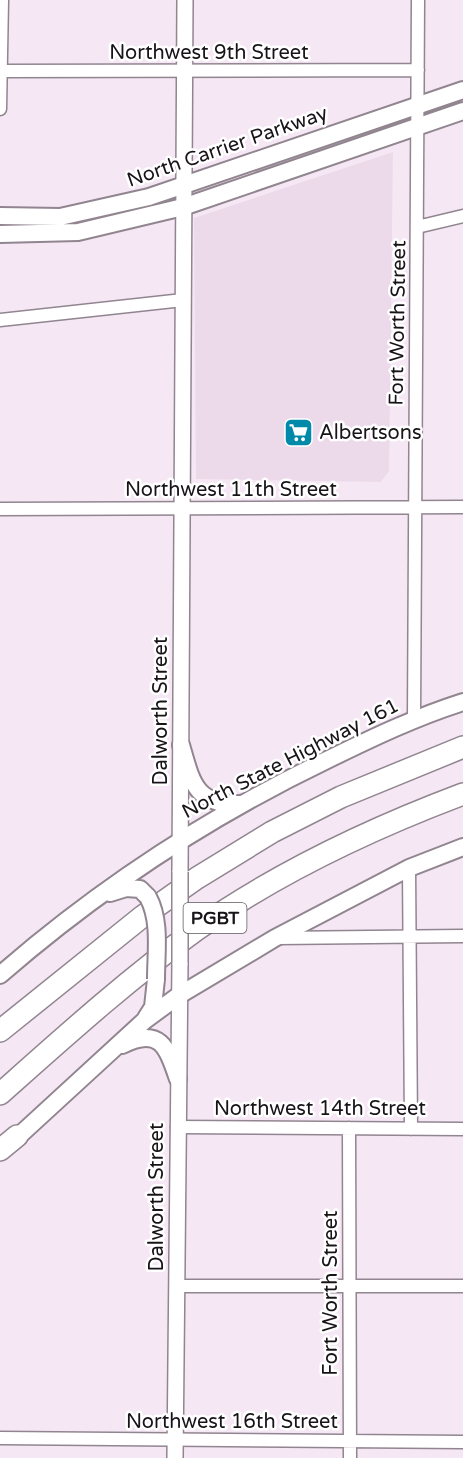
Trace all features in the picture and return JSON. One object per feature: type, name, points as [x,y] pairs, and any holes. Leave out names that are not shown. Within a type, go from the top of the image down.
[{"type":"highway","name":"PGBT","points":[[0,1030],[143,916],[197,878],[272,832],[341,797],[463,747]]},
{"type":"highway","name":"PGBT","points":[[0,1094],[133,980],[196,930],[270,883],[357,839],[463,794]]},
{"type":"highway","points":[[0,1150],[17,1136]]},
{"type":"main road","name":"North Carrier Parkway","points":[[0,216],[60,217],[183,186],[265,155],[463,90]]},
{"type":"main road","name":"North Carrier Parkway","points":[[0,234],[78,232],[183,207],[463,111]]},
{"type":"main road","name":"North State Highway 161","points":[[0,975],[101,895],[180,839],[242,804],[414,718],[463,702]]},
{"type":"main road","points":[[181,745],[190,777],[199,793],[209,800],[223,804],[242,804]]},
{"type":"main road","points":[[0,1156],[17,1136],[144,1021],[178,996],[275,938],[409,868],[463,847]]},
{"type":"main road","points":[[101,895],[126,888],[140,889],[154,908],[156,979],[153,1007],[144,1021]]},
{"type":"main road","points":[[116,1048],[133,1039],[159,1040],[166,1046],[178,1079]]},
{"type":"street","points":[[0,109],[2,0]]},
{"type":"street","name":"Dalworth Street","points":[[175,1458],[185,0]]},
{"type":"street","name":"Fort Worth Street","points":[[414,718],[418,0]]},
{"type":"street","name":"Northwest 9th Street","points":[[0,71],[418,70]]},
{"type":"street","points":[[417,227],[463,216]]},
{"type":"street","points":[[0,320],[183,300]]},
{"type":"street","name":"Northwest 11th Street","points":[[0,509],[463,507]]},
{"type":"street","points":[[409,868],[411,1129]]},
{"type":"street","points":[[275,938],[463,936]]},
{"type":"street","name":"Northwest 14th Street","points":[[177,1127],[463,1129]]},
{"type":"street","name":"Fort Worth Street","points":[[349,1128],[350,1458]]},
{"type":"street","points":[[176,1286],[463,1286]]},
{"type":"street","name":"Northwest 16th Street","points":[[0,1438],[463,1442]]},
{"type":"shaded area","points":[[393,152],[389,471],[381,482],[196,479],[194,218]]},
{"type":"place","name":"Albertsons","points":[[298,432]]}]
